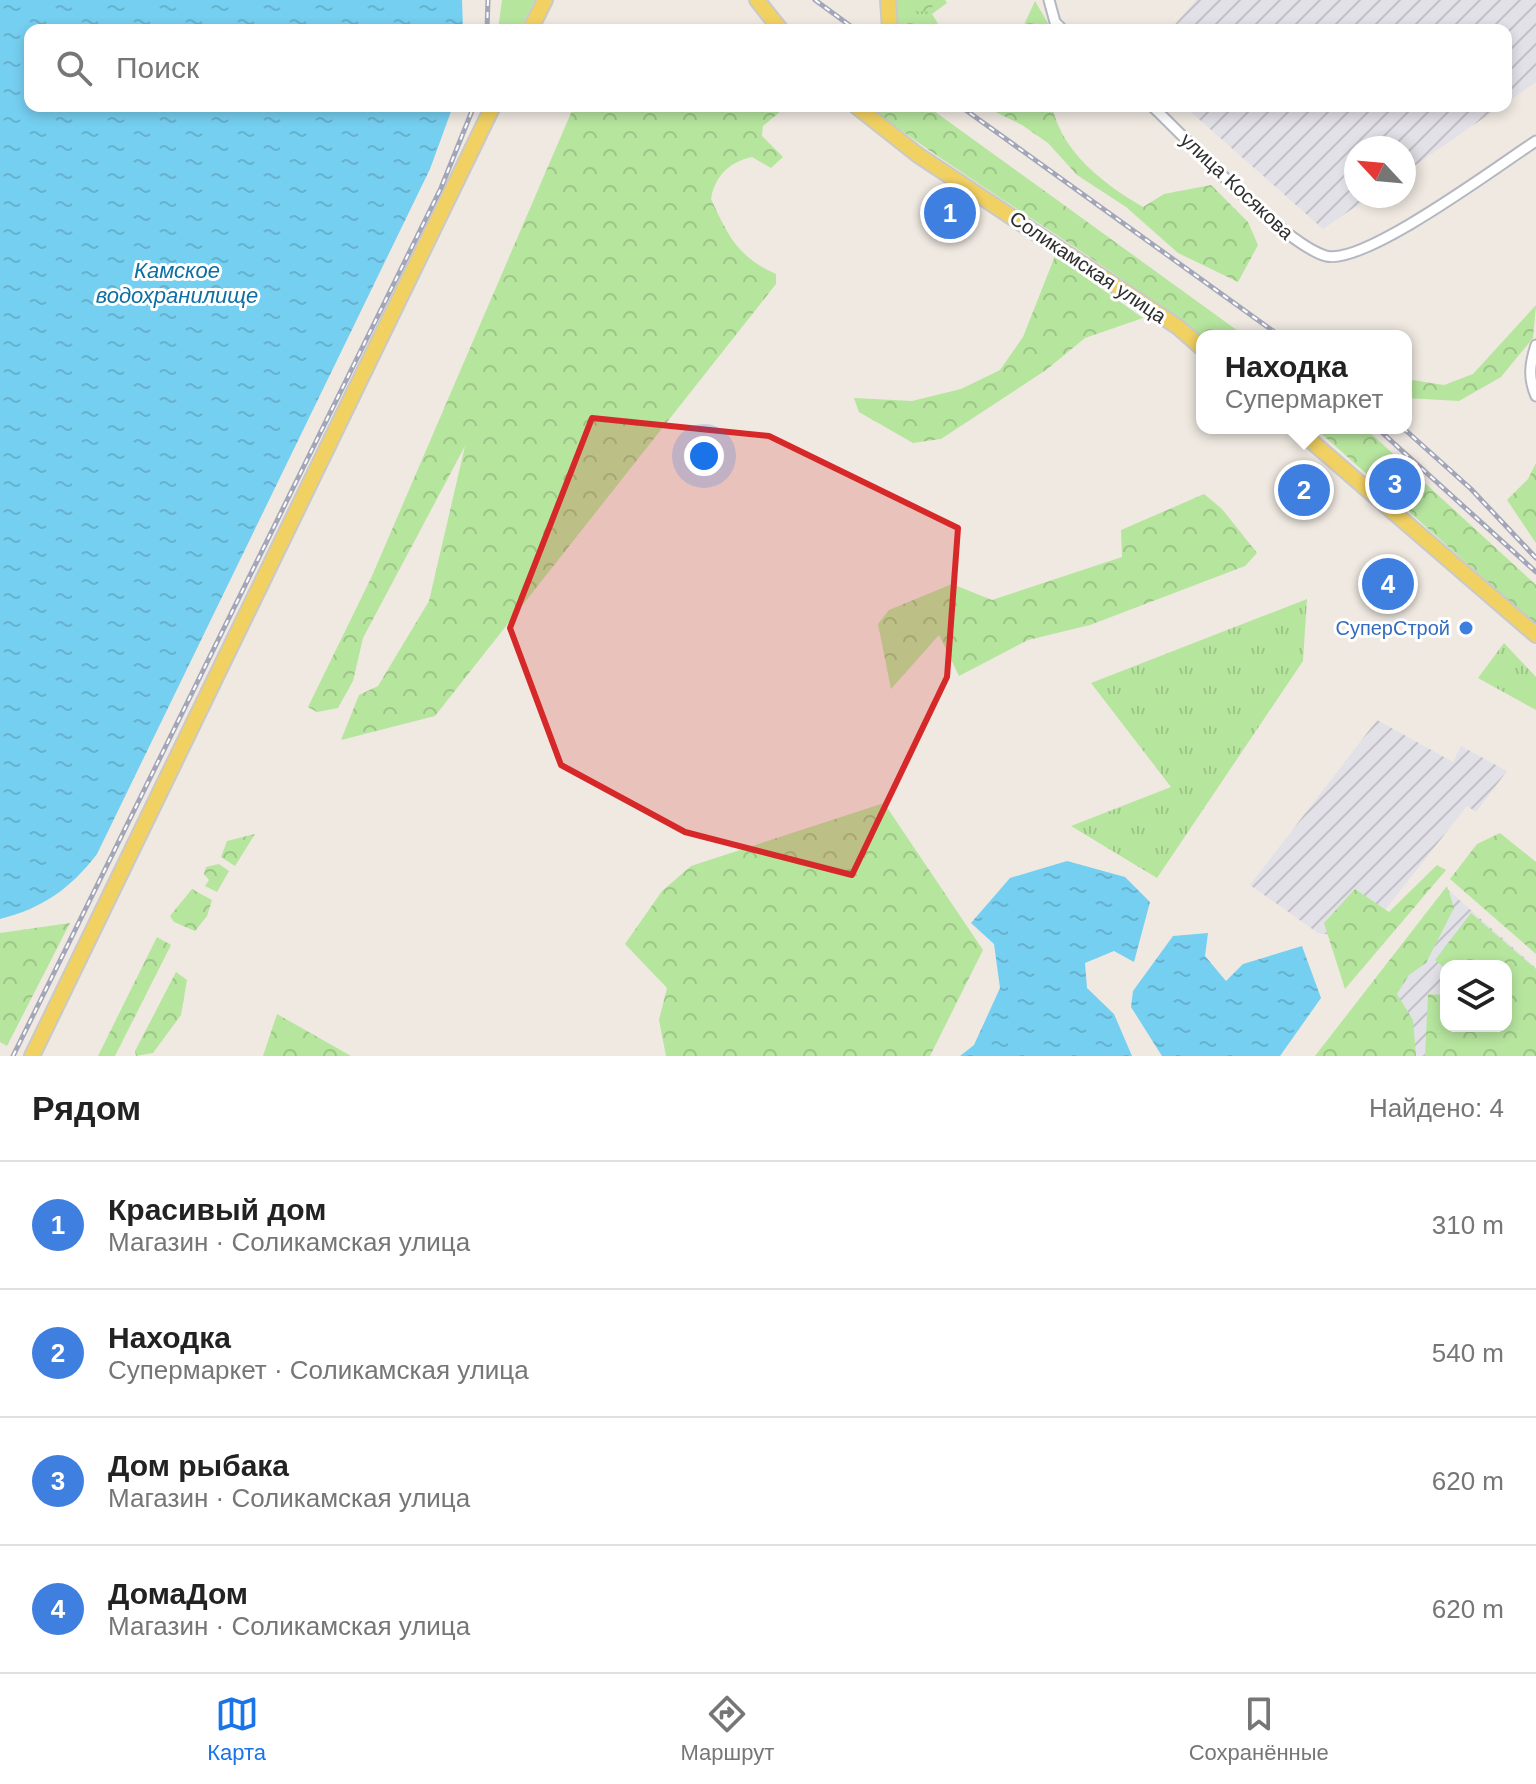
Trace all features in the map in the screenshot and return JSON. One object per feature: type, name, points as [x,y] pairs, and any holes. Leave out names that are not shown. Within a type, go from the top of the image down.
[{"type":"main road","points":[[533,24],[545,0]]},
{"type":"main road","points":[[757,0],[776,24]]},
{"type":"main road","points":[[888,0],[890,24]]},
{"type":"main road","points":[[32,1056],[490,112]]},
{"type":"main road","name":"Соликамская улица","points":[[864,112],[918,155],[1178,327],[1196,343]]},
{"type":"main road","points":[[1303,434],[1536,635]]},
{"type":"street","points":[[1049,0],[1057,24]]},
{"type":"street","name":"улица Косякова","points":[[1158,112],[1295,241],[1325,256],[1356,254],[1398,232],[1536,141]]},
{"type":"street","points":[[1536,345],[1530,363],[1531,385],[1536,396]]},
{"type":"highlighted area","points":[[592,418],[769,436],[958,528],[947,677],[852,875],[685,832],[561,765],[510,628]]},
{"type":"shaded area","points":[[1196,0],[1536,0],[1536,82],[1512,99],[1512,24],[1175,24]]},
{"type":"shaded area","points":[[1191,112],[1492,112],[1416,165],[1416,136],[1344,136],[1344,208],[1354,208],[1323,229]]},
{"type":"shaded area","points":[[1377,720],[1453,762],[1461,746],[1507,771],[1476,812],[1467,806],[1385,910],[1357,939],[1318,933],[1250,885]]},
{"type":"shaded area","points":[[1447,889],[1536,968],[1536,1056],[1333,1056]]},
{"type":"green space","points":[[502,0],[535,0],[523,24],[499,24]]},
{"type":"green space","points":[[895,0],[945,0],[947,3],[932,14],[938,24],[895,24]]},
{"type":"green space","points":[[902,0],[933,0],[932,12],[914,11],[919,24],[900,24]]},
{"type":"green space","points":[[1035,1],[1048,24],[1024,24]]},
{"type":"green space","points":[[571,112],[780,112],[763,126],[762,136],[783,157],[771,168],[752,157],[736,162],[724,171],[711,199],[736,244],[752,260],[776,274],[776,284],[435,716],[341,740],[359,695],[378,686],[429,601],[465,446],[363,638],[353,681],[338,708],[317,712],[308,707],[372,576]]},
{"type":"green space","points":[[876,112],[935,112],[1237,330],[1196,330],[1196,334],[1122,279]]},
{"type":"green space","points":[[995,112],[1054,112],[1065,138],[1087,166],[1143,207],[1164,194],[1211,185],[1248,222],[1258,245],[1238,282],[1178,253],[1126,207],[1077,175],[1048,143]]},
{"type":"green space","points":[[1055,256],[1143,318],[1085,338],[1046,370],[941,439],[913,443],[859,412],[854,398],[912,401],[961,389],[1000,370],[1023,337]]},
{"type":"green space","points":[[1536,305],[1533,338],[1501,377],[1459,401],[1412,398],[1412,380],[1444,385],[1473,374]]},
{"type":"green space","points":[[1322,434],[1372,434],[1536,585],[1536,625]]},
{"type":"green space","points":[[1536,463],[1536,543],[1507,500],[1528,479]]},
{"type":"green space","points":[[1204,494],[1222,509],[1257,553],[1245,566],[1090,625],[1028,640],[959,676],[939,635],[891,689],[878,624],[889,610],[952,584],[992,600],[1122,557],[1121,530]]},
{"type":"green space","points":[[1307,599],[1303,661],[1157,878],[1071,826],[1171,787],[1091,683]]},
{"type":"green space","points":[[1504,643],[1536,677],[1536,710],[1478,678]]},
{"type":"green space","points":[[884,803],[983,950],[930,1056],[666,1056],[659,1020],[667,988],[625,944],[662,891],[691,866]]},
{"type":"green space","points":[[1500,833],[1536,862],[1536,954],[1450,879],[1477,844]]},
{"type":"green space","points":[[255,834],[235,866],[221,857],[227,841]]},
{"type":"green space","points":[[219,864],[229,871],[217,892],[205,886],[209,880],[204,874],[206,867]]},
{"type":"green space","points":[[1437,865],[1446,870],[1345,989],[1324,923],[1355,889],[1389,912]]},
{"type":"green space","points":[[1447,886],[1454,908],[1426,963],[1409,975],[1397,994],[1413,1020],[1416,1056],[1315,1056]]},
{"type":"green space","points":[[192,889],[212,900],[207,916],[195,931],[174,922],[170,916]]},
{"type":"green space","points":[[1471,913],[1536,969],[1536,1056],[1425,1056],[1428,994],[1440,995],[1440,1032],[1512,1032],[1512,960],[1440,960],[1440,964],[1435,960]]},
{"type":"green space","points":[[70,923],[7,1046],[0,1042],[0,933]]},
{"type":"green space","points":[[157,937],[171,945],[115,1056],[98,1056]]},
{"type":"green space","points":[[176,972],[187,980],[181,1015],[153,1053],[136,1056],[135,1051]]},
{"type":"green space","points":[[277,1014],[351,1056],[263,1056]]},
{"type":"water","name":"Камское водохранилище","points":[[0,0],[462,0],[463,24],[24,24],[24,112],[451,112],[430,169],[97,854],[54,896],[30,909],[0,919]]},
{"type":"water","points":[[1067,861],[1125,877],[1150,902],[1134,962],[1114,951],[1085,963],[1087,988],[1114,1014],[1132,1056],[960,1056],[974,1045],[1000,988],[994,944],[971,923],[1010,878]]},
{"type":"water","points":[[1208,933],[1205,956],[1226,981],[1243,964],[1302,946],[1321,998],[1280,1056],[1162,1056],[1131,1007],[1133,991],[1173,936]]},
{"type":"railway","points":[[487,24],[488,0]]},
{"type":"railway","points":[[815,0],[848,24]]},
{"type":"railway","points":[[13,1056],[441,188],[472,112]]},
{"type":"railway","points":[[968,112],[1272,330]]},
{"type":"railway","points":[[1384,434],[1536,572]]},
{"type":"railway","points":[[1410,434],[1471,489],[1536,558]]},
{"type":"place","name":"Красивый дом","points":[[950,213]]},
{"type":"place","name":"Дом рыбака","points":[[1395,484]]},
{"type":"place","name":"Находка","points":[[1304,490]]},
{"type":"place","name":"ДомаДом","points":[[1388,584]]},
{"type":"place","name":"СуперСтрой","points":[[1466,628]]}]
